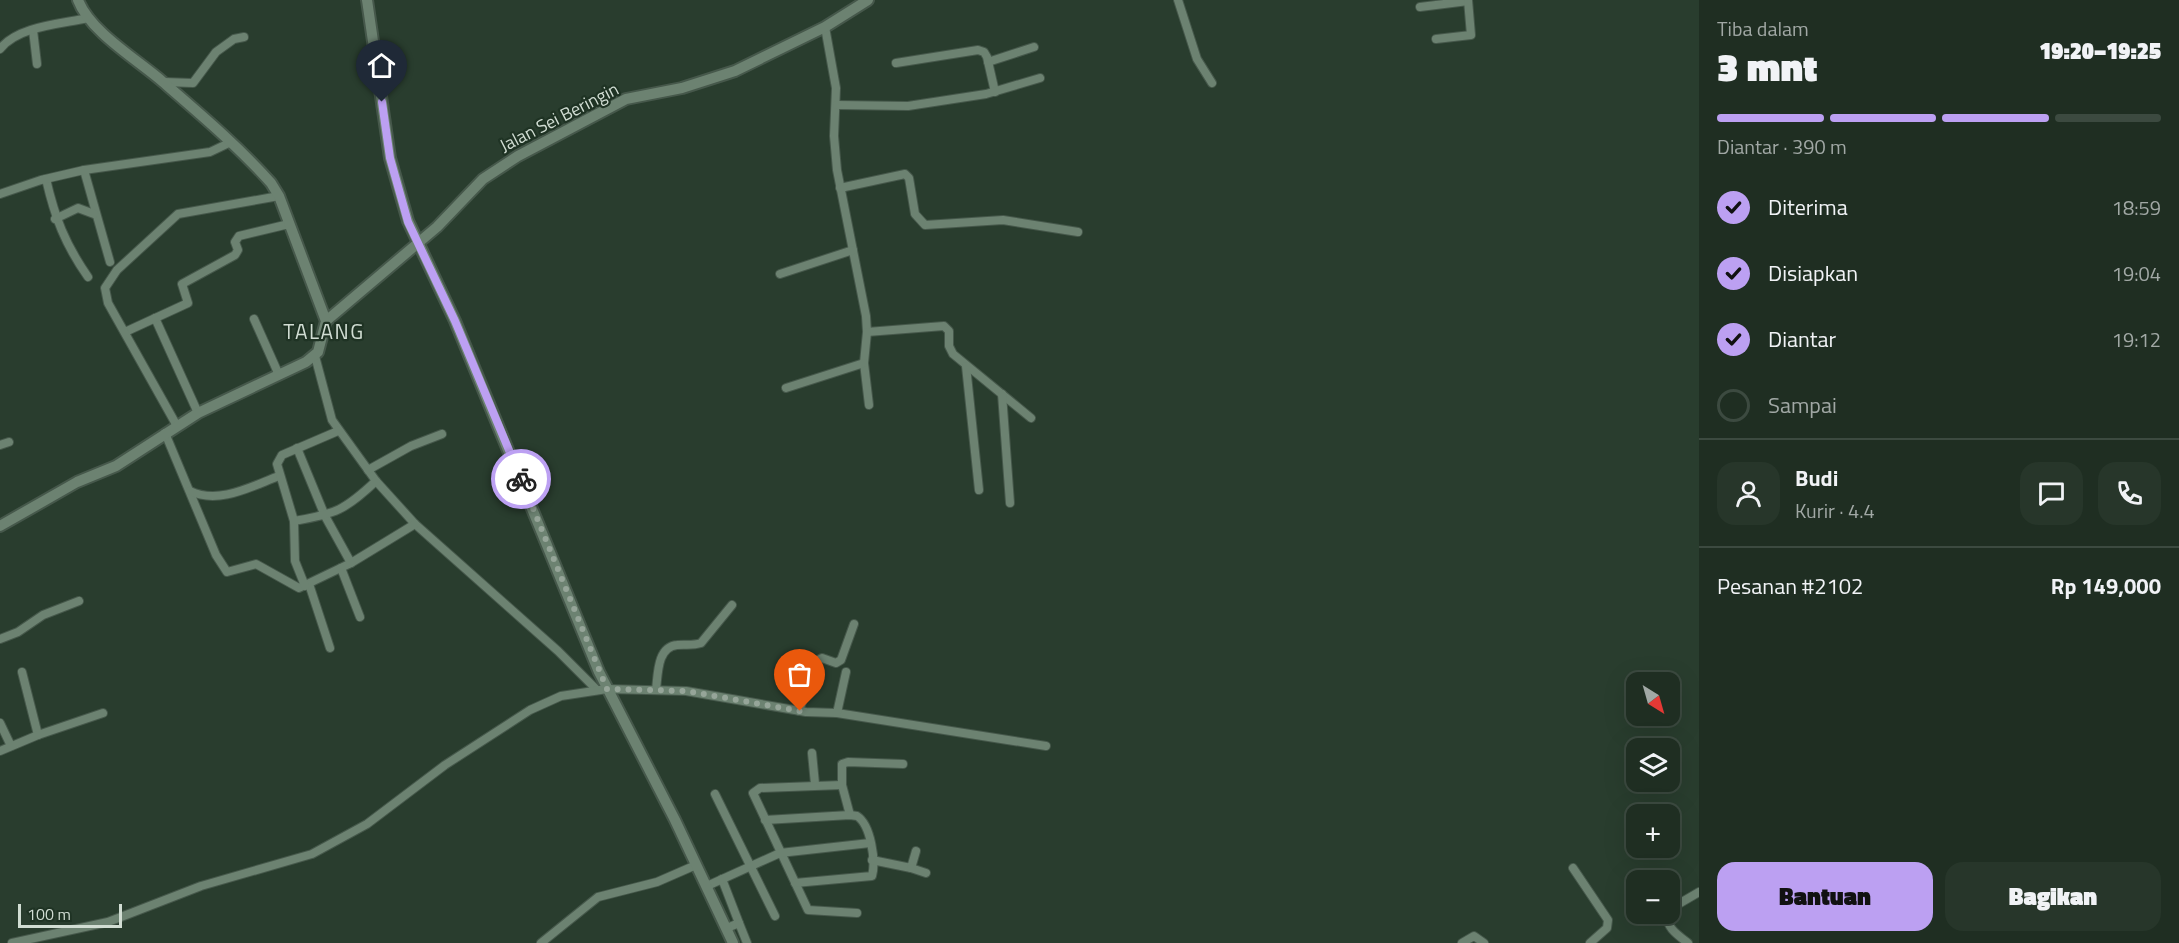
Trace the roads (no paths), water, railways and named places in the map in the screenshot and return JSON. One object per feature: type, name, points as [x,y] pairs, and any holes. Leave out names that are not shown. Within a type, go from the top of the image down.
[{"type":"street","points":[[0,526],[76,482],[116,466],[198,413],[315,356],[322,344],[326,321],[279,196],[267,179],[162,81],[88,18],[78,0]]},
{"type":"street","points":[[366,0],[390,158],[408,222],[455,321],[602,689],[656,781],[733,943]]},
{"type":"street","name":"Jalan Sei Beringin","points":[[326,321],[419,242],[490,174],[604,108],[626,99],[719,77],[825,27],[868,0]]},
{"type":"street","points":[[1178,0],[1197,58],[1212,83]]},
{"type":"street","points":[[1420,7],[1468,1],[1471,35],[1436,39]]},
{"type":"street","points":[[0,49],[15,37],[33,30],[88,18]]},
{"type":"street","points":[[825,27],[835,76],[837,105],[834,152],[867,332],[864,363],[869,405]]},
{"type":"street","points":[[33,30],[37,64]]},
{"type":"street","points":[[162,81],[193,83],[216,52],[234,39],[244,37]]},
{"type":"street","points":[[988,62],[1034,47]]},
{"type":"street","points":[[896,63],[978,50],[984,52],[995,92]]},
{"type":"street","points":[[837,105],[908,106],[995,92],[1040,78]]},
{"type":"street","points":[[0,194],[46,178],[84,170],[210,152],[229,143]]},
{"type":"street","points":[[84,170],[94,214],[110,262]]},
{"type":"street","points":[[840,188],[905,174],[909,178],[915,214],[925,225],[1003,220],[1078,232]]},
{"type":"street","points":[[46,178],[55,219],[68,248],[88,277]]},
{"type":"street","points":[[177,426],[108,303],[105,288],[117,270],[169,220],[189,210],[279,196]]},
{"type":"street","points":[[55,219],[78,208],[94,214]]},
{"type":"street","points":[[125,332],[188,303],[182,286],[183,282],[235,255],[238,250],[235,242],[239,236],[289,224]]},
{"type":"street","points":[[780,274],[853,250]]},
{"type":"street","points":[[155,318],[198,413]]},
{"type":"street","points":[[254,319],[279,375]]},
{"type":"street","points":[[867,332],[944,326],[949,331],[951,352],[1032,418]]},
{"type":"street","points":[[315,356],[327,406],[338,431],[376,481],[415,524],[602,689]]},
{"type":"street","points":[[786,388],[864,363]]},
{"type":"street","points":[[966,366],[979,490]]},
{"type":"street","points":[[1002,394],[1010,503]]},
{"type":"street","points":[[330,648],[307,585],[295,561],[294,521],[279,476],[278,459],[297,448],[338,431]]},
{"type":"street","points":[[165,433],[224,570],[231,572],[256,564],[294,586],[307,585],[351,563],[415,524]]},
{"type":"street","points":[[368,470],[411,446],[442,434]]},
{"type":"street","points":[[0,445],[9,442]]},
{"type":"street","points":[[297,448],[325,516],[351,563]]},
{"type":"street","points":[[190,491],[199,495],[226,494],[279,476]]},
{"type":"street","points":[[294,521],[325,516],[345,508],[376,481]]},
{"type":"street","points":[[341,568],[360,617]]},
{"type":"street","points":[[0,639],[18,632],[43,615],[79,602]]},
{"type":"street","points":[[656,690],[661,656],[665,650],[673,645],[701,643],[732,605]]},
{"type":"street","points":[[800,711],[816,661],[822,658],[837,663],[841,660],[854,624]]},
{"type":"street","points":[[22,672],[38,735]]},
{"type":"street","points":[[837,713],[846,672]]},
{"type":"street","points":[[12,943],[25,942],[108,922],[201,886],[312,854],[367,824],[446,765],[530,710],[561,696],[602,689],[686,691],[800,711],[837,713],[1046,746]]},
{"type":"street","points":[[0,751],[38,735],[103,713]]},
{"type":"street","points":[[0,723],[11,746]]},
{"type":"street","points":[[812,753],[815,784]]},
{"type":"street","points":[[850,815],[842,785],[842,767],[845,762],[903,764]]},
{"type":"street","points":[[842,785],[815,784],[754,790],[754,798],[810,912],[857,913]]},
{"type":"street","points":[[715,794],[775,916]]},
{"type":"street","points":[[765,820],[850,815],[861,819],[870,843],[873,874],[870,877],[795,883]]},
{"type":"street","points":[[707,886],[780,853],[870,843]]},
{"type":"street","points":[[911,868],[916,851]]},
{"type":"street","points":[[872,860],[926,873]]},
{"type":"street","points":[[541,943],[598,897],[657,882],[696,865]]},
{"type":"street","points":[[1573,868],[1608,920],[1607,928],[1590,943]]},
{"type":"street","points":[[722,879],[747,943]]},
{"type":"street","points":[[1680,903],[1699,892]]},
{"type":"street","points":[[727,928],[740,923]]},
{"type":"street","points":[[1669,924],[1689,943]]},
{"type":"street","points":[[1462,943],[1474,936],[1484,943]]},
{"type":"district","name":"TALANG","points":[[324,331]]}]
